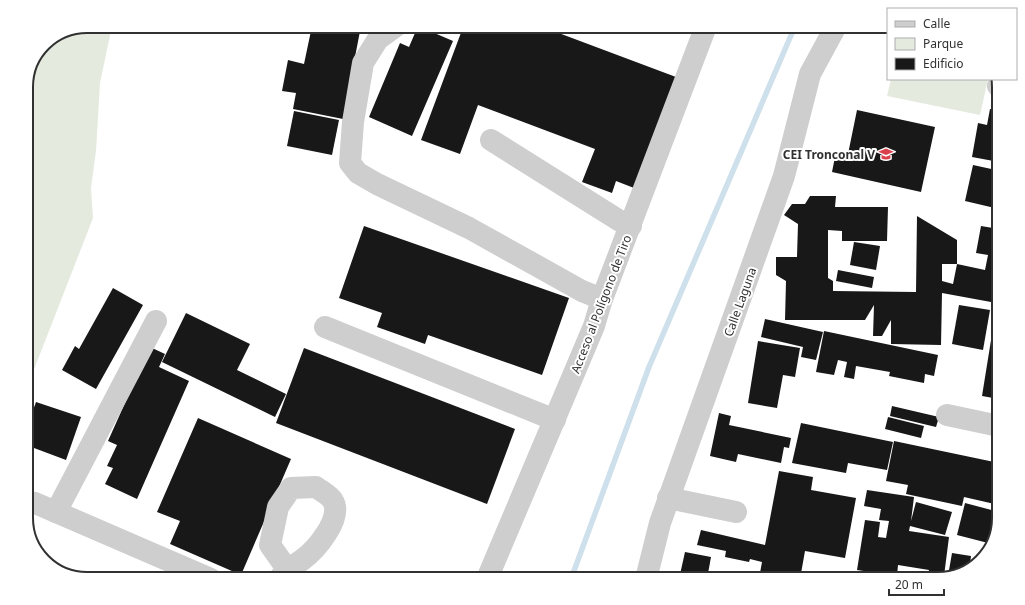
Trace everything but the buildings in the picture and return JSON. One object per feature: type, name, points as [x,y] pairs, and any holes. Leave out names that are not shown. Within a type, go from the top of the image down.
[{"type":"street","points":[[386,33],[378,39],[363,63],[353,122],[350,162],[358,173],[469,228],[582,291],[602,299]]},
{"type":"street","name":"Acceso al Polígono de Tiro","points":[[490,572],[594,326],[602,299],[703,33]]},
{"type":"street","name":"Calle Laguna","points":[[648,572],[655,538],[668,498],[784,176],[810,74],[832,33]]},
{"type":"street","points":[[491,140],[620,221],[631,226]]},
{"type":"street","points":[[56,512],[156,321]]},
{"type":"street","points":[[325,326],[555,420]]},
{"type":"street","points":[[947,415],[992,425]]},
{"type":"street","points":[[668,498],[736,512]]},
{"type":"street","points":[[33,503],[195,572]]},
{"type":"green space","points":[[87,33],[111,33],[100,83],[96,151],[91,188],[93,218],[33,372],[33,83],[35,73],[42,57],[57,42],[66,37]]},
{"type":"green space","points":[[891,80],[988,80],[980,115],[887,96]]},
{"type":"waterway","points":[[574,572],[649,367],[792,33]]},
{"type":"place","name":"CEI Tronconal V","points":[[886,154]]}]
